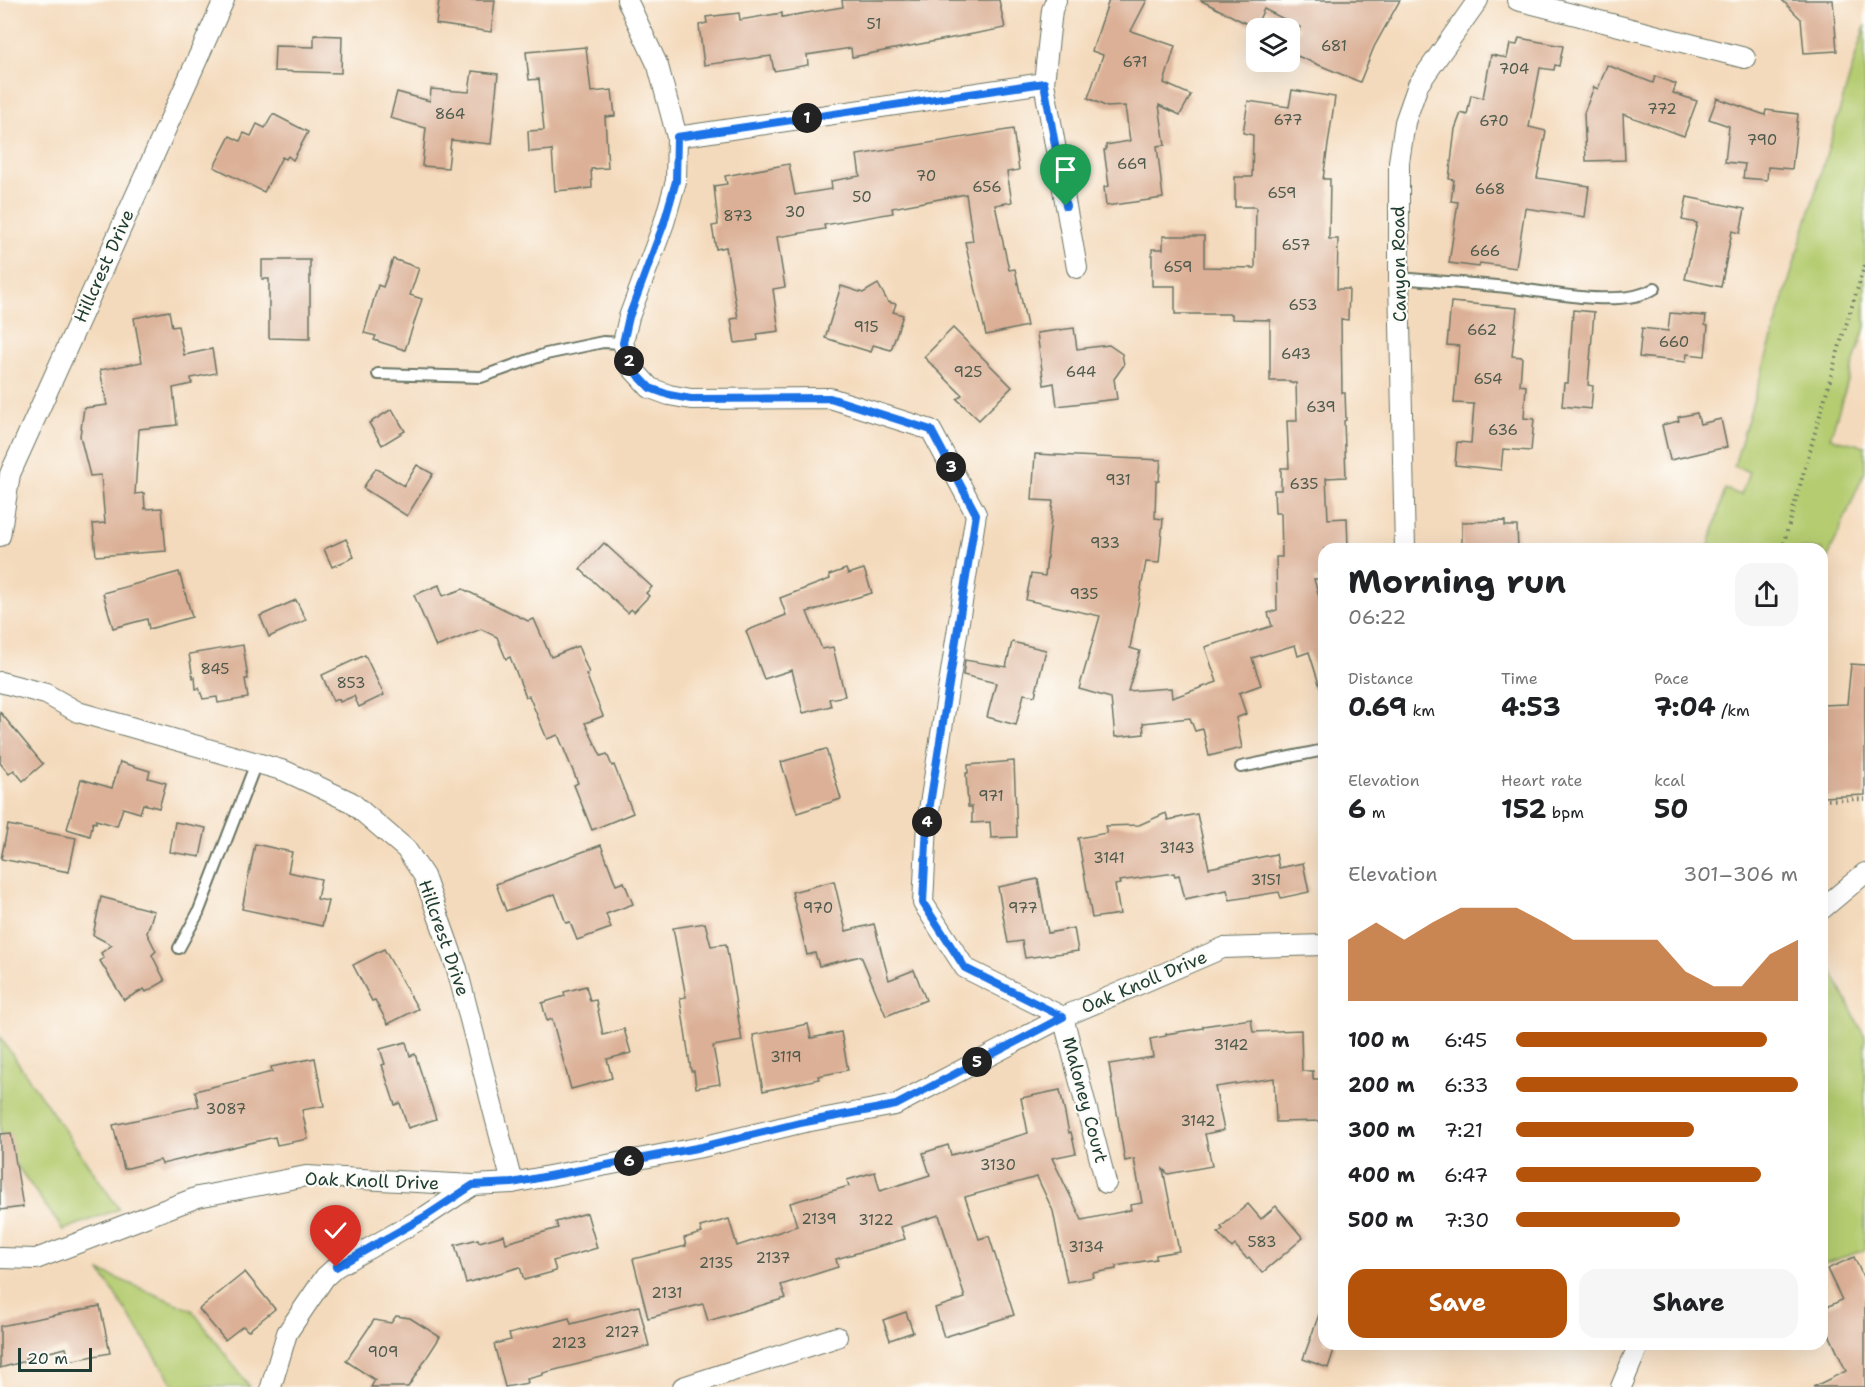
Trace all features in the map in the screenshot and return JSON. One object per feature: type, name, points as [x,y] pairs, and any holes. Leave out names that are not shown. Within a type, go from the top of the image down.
[{"type":"street","name":"Hillcrest Drive","points":[[0,537],[10,474],[224,0]]},
{"type":"street","points":[[627,0],[658,66],[677,137],[676,181],[664,223],[629,317],[623,343],[631,368],[650,388],[669,395],[691,399],[830,398],[931,430],[976,514],[927,823],[923,903],[965,968],[1063,1017]]},
{"type":"street","points":[[1056,0],[1052,10],[1044,83],[1077,268]]},
{"type":"street","name":"Canyon Road","points":[[1405,543],[1399,162],[1405,122],[1418,85],[1478,0]]},
{"type":"street","points":[[1517,0],[1746,58]]},
{"type":"street","points":[[677,137],[1044,83]]},
{"type":"street","name":"Hillcrest Drive","points":[[0,682],[46,694],[78,712],[285,771],[351,802],[406,849],[424,876],[457,969],[512,1183]]},
{"type":"street","points":[[1828,904],[1865,873]]},
{"type":"street","name":"Oak Knoll Drive","points":[[0,1258],[36,1259],[198,1197],[306,1176],[473,1185],[512,1183],[702,1147],[800,1123],[896,1105],[1063,1017],[1223,948],[1318,945]]},
{"type":"street","name":"Maloney Court","points":[[1063,1017],[1106,1183]]},
{"type":"street","points":[[271,1387],[287,1333],[330,1272],[426,1216],[473,1185]]},
{"type":"street","points":[[684,1387],[837,1337]]},
{"type":"street","points":[[1621,1387],[1636,1350]]},
{"type":"lane","points":[[1399,278],[1612,299],[1647,294],[1655,288]]},
{"type":"lane","points":[[378,374],[482,377],[546,354],[603,342],[623,343]]},
{"type":"lane","points":[[1241,767],[1318,751]]},
{"type":"lane","points":[[179,948],[198,913],[256,763]]},
{"type":"path","points":[[1784,543],[1865,264]]},
{"type":"path","points":[[1828,800],[1865,799]]},
{"type":"green space","points":[[1865,25],[1865,327],[1830,438],[1865,446],[1865,471],[1828,557],[1828,543],[1710,543],[1725,489],[1741,495],[1749,472],[1734,466]]},
{"type":"green space","points":[[1828,964],[1865,1037],[1865,1250],[1828,1262]]},
{"type":"green space","points":[[0,1037],[119,1209],[63,1230],[0,1142]]},
{"type":"green space","points":[[100,1271],[192,1310],[250,1387],[175,1387]]},
{"type":"building","points":[[439,0],[495,0],[491,32],[436,24]]},
{"type":"building","points":[[842,0],[999,0],[1005,28],[852,57],[851,48],[807,55],[808,65],[774,71],[771,56],[704,65],[699,25],[707,23],[706,17],[739,13],[740,20],[782,13],[782,17],[843,7]]},
{"type":"building","points":[[1109,0],[1147,0],[1131,31],[1175,46],[1164,83],[1191,95],[1180,115],[1159,105],[1165,145],[1157,146],[1163,198],[1106,206],[1104,187],[1109,186],[1104,150],[1106,150],[1106,145],[1130,141],[1125,106],[1107,107],[1088,98],[1103,55],[1092,51]]},
{"type":"building","points":[[1200,0],[1400,0],[1374,47],[1360,82],[1300,57],[1300,18],[1282,18],[1264,9],[1260,18],[1246,18],[1246,23]]},
{"type":"building","points":[[1782,0],[1833,0],[1837,51],[1804,53],[1801,19]]},
{"type":"building","points":[[314,35],[342,36],[341,73],[274,71],[275,46],[314,47]]},
{"type":"building","points":[[1519,38],[1563,46],[1559,66],[1555,65],[1554,70],[1540,68],[1529,127],[1546,131],[1537,178],[1589,186],[1585,217],[1525,208],[1516,268],[1480,263],[1479,267],[1449,263],[1458,202],[1451,201],[1454,180],[1449,179],[1455,129],[1461,113],[1467,115],[1471,95],[1483,98],[1491,55],[1507,58],[1510,44],[1517,45]]},
{"type":"building","points":[[586,47],[591,92],[612,90],[615,116],[605,117],[608,168],[591,169],[592,188],[555,191],[552,150],[529,152],[528,131],[544,130],[539,79],[529,80],[526,52]]},
{"type":"building","points":[[1607,65],[1653,83],[1655,76],[1676,84],[1673,93],[1697,101],[1684,136],[1623,114],[1625,160],[1586,161],[1584,113],[1594,87],[1598,89]]},
{"type":"building","points":[[472,71],[498,74],[491,144],[451,140],[448,168],[422,166],[426,128],[390,118],[397,92],[430,101],[431,89],[469,92]]},
{"type":"building","points":[[1292,90],[1335,97],[1323,179],[1330,179],[1329,239],[1338,239],[1337,289],[1349,289],[1348,320],[1341,319],[1342,393],[1345,393],[1346,420],[1344,421],[1346,477],[1326,478],[1328,519],[1347,518],[1348,543],[1318,543],[1318,579],[1314,579],[1318,593],[1318,681],[1309,652],[1298,656],[1295,645],[1252,658],[1261,685],[1239,693],[1246,714],[1236,718],[1242,748],[1209,756],[1203,729],[1195,731],[1190,718],[1143,723],[1144,734],[1115,737],[1111,698],[1079,689],[1100,616],[1026,600],[1031,574],[1045,576],[1053,501],[1032,500],[1035,454],[1161,460],[1159,481],[1156,481],[1155,518],[1163,519],[1159,563],[1146,562],[1130,648],[1140,651],[1128,691],[1171,688],[1172,698],[1217,682],[1205,647],[1272,626],[1268,613],[1277,610],[1276,557],[1282,557],[1281,513],[1275,513],[1274,490],[1281,490],[1281,468],[1289,468],[1287,421],[1297,421],[1296,383],[1270,381],[1270,320],[1232,319],[1232,314],[1175,314],[1175,286],[1152,286],[1152,249],[1163,249],[1163,236],[1204,236],[1204,267],[1255,268],[1256,207],[1235,207],[1235,177],[1252,177],[1253,135],[1243,133],[1248,101],[1289,107]]},
{"type":"building","points":[[1717,98],[1765,115],[1766,110],[1798,114],[1792,169],[1768,167],[1767,180],[1743,178],[1745,164],[1725,162],[1729,126],[1709,119]]},
{"type":"building","points":[[273,114],[308,132],[293,160],[288,156],[286,159],[282,157],[264,192],[214,167],[230,136],[240,141],[244,133],[251,136],[257,124],[265,128]]},
{"type":"building","points":[[1013,129],[1019,170],[1007,172],[1012,202],[995,205],[1009,270],[1015,269],[1027,326],[986,335],[965,242],[973,241],[966,194],[892,208],[893,213],[824,225],[825,229],[777,237],[785,287],[773,289],[779,331],[757,334],[758,340],[735,343],[731,319],[738,318],[726,247],[716,249],[712,226],[718,225],[714,186],[727,184],[725,176],[789,164],[795,195],[832,189],[831,181],[860,176],[857,155]]},
{"type":"building","points":[[1687,197],[1745,209],[1740,233],[1732,231],[1721,287],[1685,279],[1697,223],[1682,220]]},
{"type":"building","points":[[393,259],[419,268],[410,295],[422,299],[405,350],[374,340],[376,336],[364,333],[378,285],[383,287]]},
{"type":"building","points":[[262,260],[310,260],[310,339],[269,338],[269,279],[262,279]]},
{"type":"building","points":[[878,284],[888,302],[896,304],[893,312],[903,315],[891,350],[873,345],[871,352],[825,338],[841,286],[863,293]]},
{"type":"building","points":[[1451,302],[1517,308],[1512,356],[1522,357],[1520,385],[1526,386],[1524,418],[1534,419],[1531,451],[1503,449],[1501,470],[1455,465],[1457,442],[1471,443],[1474,404],[1454,403],[1459,346],[1447,345]]},
{"type":"building","points":[[1573,310],[1594,312],[1588,385],[1593,386],[1591,409],[1562,406],[1564,383],[1568,383]]},
{"type":"building","points":[[169,311],[172,327],[178,326],[184,355],[212,349],[216,373],[191,378],[192,384],[173,388],[177,425],[139,429],[135,494],[144,493],[145,509],[162,508],[166,551],[96,556],[93,524],[105,523],[101,475],[90,476],[80,436],[84,408],[107,405],[100,370],[142,362],[134,318]]},
{"type":"building","points":[[1670,313],[1706,316],[1705,325],[1708,326],[1705,356],[1687,354],[1686,362],[1639,357],[1642,328],[1668,331]]},
{"type":"building","points":[[953,328],[1012,387],[979,420],[957,399],[962,395],[924,357]]},
{"type":"building","points":[[1074,328],[1077,349],[1109,345],[1122,354],[1124,365],[1114,379],[1117,399],[1057,406],[1054,383],[1044,385],[1037,333]]},
{"type":"building","points":[[392,409],[405,431],[382,445],[369,423]]},
{"type":"building","points":[[1697,413],[1700,424],[1721,419],[1727,447],[1670,460],[1662,425],[1679,421],[1678,417]]},
{"type":"building","points":[[417,465],[433,474],[407,516],[363,488],[376,468],[404,486]]},
{"type":"building","points":[[1505,521],[1505,526],[1517,526],[1518,543],[1462,543],[1462,522]]},
{"type":"building","points":[[346,539],[354,557],[332,567],[324,549]]},
{"type":"building","points":[[604,543],[652,587],[646,593],[649,596],[634,612],[631,609],[628,613],[580,569]]},
{"type":"building","points":[[846,569],[848,574],[864,569],[872,593],[807,612],[822,649],[833,647],[845,696],[829,699],[831,706],[803,713],[792,670],[764,679],[746,631],[786,615],[780,598],[830,579],[829,575]]},
{"type":"building","points":[[179,572],[192,617],[149,629],[147,619],[113,628],[103,593]]},
{"type":"building","points":[[439,585],[443,596],[463,589],[528,621],[534,619],[551,657],[578,646],[589,673],[586,674],[603,716],[585,723],[601,756],[607,754],[612,766],[614,765],[633,813],[592,830],[574,785],[578,783],[558,735],[547,739],[529,696],[526,697],[510,657],[506,659],[497,637],[481,629],[436,647],[414,595]]},
{"type":"building","points":[[296,600],[306,620],[269,637],[260,616]]},
{"type":"building","points":[[1012,642],[1046,650],[1035,696],[1024,694],[1016,725],[987,717],[996,683],[963,675],[965,660],[1006,667]]},
{"type":"building","points":[[243,645],[248,698],[218,703],[217,697],[203,699],[199,688],[196,689],[189,654]]},
{"type":"building","points":[[365,655],[384,695],[359,707],[354,696],[340,702],[339,699],[333,701],[322,675]]},
{"type":"building","points":[[1851,664],[1865,665],[1865,795],[1828,797],[1828,705],[1847,704]]},
{"type":"building","points":[[0,712],[43,764],[23,781],[14,770],[9,774],[0,763]]},
{"type":"building","points":[[826,749],[841,799],[797,813],[781,762]]},
{"type":"building","points":[[1014,761],[1017,837],[991,838],[990,822],[972,823],[972,807],[968,807],[966,773],[968,773],[968,765]]},
{"type":"building","points":[[120,762],[150,771],[148,778],[166,783],[159,808],[143,804],[140,813],[123,808],[117,826],[96,820],[96,823],[93,822],[90,836],[67,829],[81,779],[112,788]]},
{"type":"building","points":[[1166,813],[1168,820],[1197,814],[1209,868],[1276,854],[1279,868],[1303,863],[1309,892],[1281,898],[1279,892],[1230,900],[1227,890],[1185,899],[1179,875],[1175,876],[1174,873],[1119,881],[1120,884],[1115,885],[1120,914],[1092,918],[1078,838],[1107,833],[1105,826],[1139,825]]},
{"type":"building","points":[[175,822],[206,828],[200,857],[170,852]]},
{"type":"building","points":[[8,825],[76,838],[69,872],[1,859]]},
{"type":"building","points":[[255,844],[292,852],[288,872],[321,879],[317,899],[328,901],[322,926],[242,909]]},
{"type":"building","points":[[601,845],[616,885],[624,882],[633,904],[606,914],[611,928],[577,940],[570,922],[566,923],[555,894],[506,911],[496,884]]},
{"type":"building","points":[[1038,879],[1048,933],[1074,928],[1078,951],[1025,958],[1022,941],[1008,943],[998,887]]},
{"type":"building","points":[[834,881],[846,931],[874,924],[889,980],[914,970],[926,1000],[886,1016],[861,956],[819,966],[815,953],[807,955],[792,892]]},
{"type":"building","points":[[101,897],[154,911],[147,933],[156,951],[152,955],[165,981],[146,992],[144,989],[124,1000],[100,961],[104,958],[101,953],[112,945],[93,935]]},
{"type":"building","points":[[705,923],[711,946],[726,944],[742,1041],[713,1046],[720,1084],[696,1088],[694,1071],[691,1071],[680,998],[686,997],[673,928]]},
{"type":"building","points":[[384,949],[418,1009],[388,1024],[375,1000],[372,1001],[353,965]]},
{"type":"building","points":[[586,986],[590,1001],[596,1000],[603,1035],[624,1029],[631,1053],[607,1059],[612,1078],[571,1089],[552,1019],[547,1021],[542,1003],[565,996],[564,992]]},
{"type":"building","points":[[1251,1019],[1253,1032],[1301,1030],[1302,1071],[1313,1071],[1313,1079],[1318,1079],[1318,1121],[1276,1122],[1274,1078],[1215,1087],[1224,1130],[1205,1134],[1212,1166],[1168,1174],[1163,1169],[1179,1251],[1156,1255],[1156,1259],[1116,1266],[1116,1269],[1093,1273],[1094,1277],[1067,1282],[1053,1211],[1037,1177],[965,1197],[979,1239],[989,1236],[1014,1315],[944,1337],[935,1308],[965,1298],[939,1215],[901,1227],[905,1239],[836,1259],[838,1267],[781,1285],[786,1298],[708,1321],[703,1304],[648,1318],[633,1259],[686,1246],[684,1238],[702,1233],[700,1227],[729,1219],[737,1246],[797,1226],[790,1203],[849,1186],[847,1180],[875,1172],[880,1191],[930,1175],[923,1153],[948,1145],[951,1155],[1028,1133],[1021,1098],[1060,1090],[1069,1133],[1071,1132],[1076,1153],[1052,1158],[1082,1220],[1131,1210],[1130,1205],[1142,1203],[1134,1159],[1125,1161],[1109,1064],[1153,1057],[1150,1039],[1203,1028],[1203,1026]]},
{"type":"building","points":[[808,1024],[811,1038],[841,1032],[848,1070],[763,1091],[753,1035]]},
{"type":"building","points":[[406,1042],[410,1056],[415,1054],[436,1119],[408,1128],[400,1103],[395,1105],[382,1065],[385,1064],[380,1049]]},
{"type":"building","points":[[315,1058],[324,1106],[302,1110],[308,1139],[277,1145],[275,1137],[162,1164],[160,1160],[124,1169],[113,1125],[199,1106],[195,1091],[272,1072],[271,1067]]},
{"type":"building","points":[[11,1133],[23,1207],[0,1210],[0,1134]]},
{"type":"building","points":[[1248,1204],[1261,1219],[1276,1206],[1303,1238],[1262,1273],[1249,1257],[1247,1259],[1235,1245],[1232,1248],[1218,1233],[1223,1229],[1221,1227]]},
{"type":"building","points":[[587,1213],[597,1248],[553,1261],[556,1271],[524,1280],[520,1267],[466,1283],[455,1245],[478,1239],[479,1242],[504,1235],[506,1243],[558,1228],[556,1222]]},
{"type":"building","points":[[1854,1257],[1865,1281],[1865,1387],[1813,1387],[1846,1371],[1828,1332],[1828,1306],[1842,1300],[1828,1269]]},
{"type":"building","points":[[245,1272],[275,1309],[248,1331],[243,1326],[225,1340],[199,1309]]},
{"type":"building","points":[[100,1306],[110,1353],[69,1361],[66,1348],[25,1358],[26,1361],[0,1368],[0,1326]]},
{"type":"building","points":[[639,1306],[649,1346],[543,1373],[543,1375],[527,1379],[528,1383],[505,1387],[494,1344],[511,1340],[509,1334],[569,1318],[571,1324]]},
{"type":"building","points":[[906,1312],[913,1332],[890,1340],[883,1320]]},
{"type":"building","points":[[396,1316],[410,1318],[440,1337],[408,1387],[371,1387],[375,1380],[346,1361],[374,1320],[391,1323]]},
{"type":"building","points":[[1318,1317],[1318,1350],[1334,1350],[1328,1368],[1303,1359]]},
{"type":"route","points":[[336,1267],[426,1216],[473,1185],[512,1183],[702,1147],[800,1123],[896,1105],[1063,1017],[965,968],[923,903],[927,823],[976,514],[931,430],[830,398],[691,399],[669,395],[650,388],[631,368],[623,343],[629,317],[664,223],[676,181],[677,137],[1044,83],[1066,206]]}]
